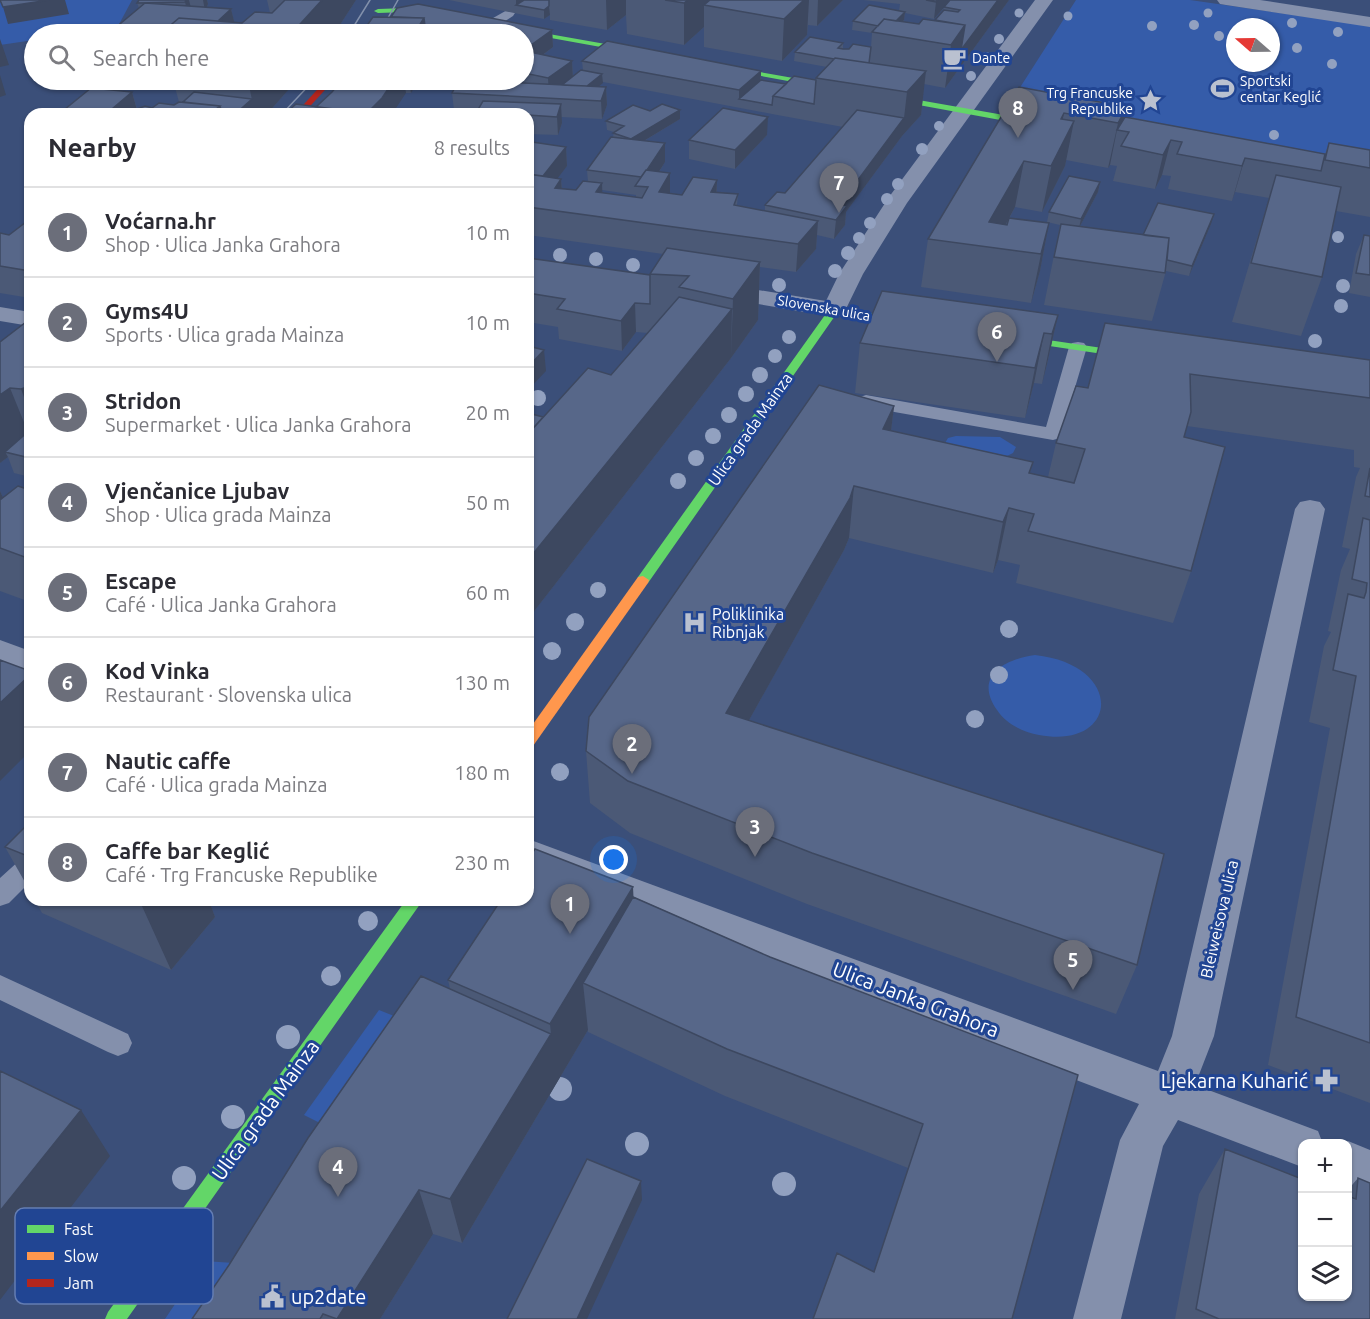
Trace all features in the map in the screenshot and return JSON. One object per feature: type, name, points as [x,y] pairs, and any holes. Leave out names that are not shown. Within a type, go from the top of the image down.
[{"type":"main road","points":[[370,24],[381,5],[460,19]]},
{"type":"main road","points":[[534,33],[663,56]]},
{"type":"main road","points":[[698,62],[1057,128]]},
{"type":"main road","points":[[304,108],[321,90]]},
{"type":"main road","name":"Slovenska ulica","points":[[834,310],[929,326]]},
{"type":"main road","name":"Ulica grada Mainza","points":[[534,734],[834,310]]},
{"type":"main road","points":[[998,336],[1161,359]]},
{"type":"main road","name":"Ulica grada Mainza","points":[[194,1208],[411,906]]},
{"type":"main road","name":"Ulica grada Mainza","points":[[115,1319],[126,1304]]},
{"type":"street","points":[[963,111],[1044,0]]},
{"type":"street","points":[[1226,0],[1370,22]]},
{"type":"street","name":"Ulica grada Mainza","points":[[834,310],[851,273],[897,202],[963,111]]},
{"type":"street","name":"Slovenska ulica","points":[[688,286],[834,310]]},
{"type":"street","points":[[0,314],[24,318]]},
{"type":"street","name":"Bleiweisova ulica","points":[[1097,1319],[1142,1140],[1169,1094],[1193,1036],[1310,509]]},
{"type":"street","name":"Ulica Janka Grahora","points":[[534,856],[1298,1144]]},
{"type":"street","points":[[1352,1165],[1370,1172]]},
{"type":"lane","points":[[485,24],[509,12]]},
{"type":"lane","points":[[850,398],[1053,434],[1078,347]]},
{"type":"lane","points":[[0,895],[24,872]]},
{"type":"lane","points":[[0,987],[118,1043]]},
{"type":"shaded area","points":[[0,0],[132,0],[119,24],[24,24],[24,41],[0,45]]},
{"type":"shaded area","name":"Trg Francuske Republike","points":[[1076,0],[1190,0],[1370,26],[1370,177],[1005,111]]},
{"type":"shaded area","points":[[956,436],[1000,437],[1016,447],[1013,453],[1007,456],[945,443],[948,438]]},
{"type":"shaded area","points":[[1035,655],[1065,662],[1085,674],[1097,689],[1101,704],[1097,719],[1085,730],[1066,736],[1033,734],[1010,723],[997,710],[989,688],[996,671],[1013,660]]},
{"type":"shaded area","points":[[379,1010],[399,1018],[324,1125],[304,1115]]},
{"type":"shaded area","points":[[213,1262],[234,1263],[213,1294]]},
{"type":"shaded area","points":[[175,1304],[206,1304],[196,1319],[165,1319]]},
{"type":"building","points":[[0,0],[49,0],[3,7]]},
{"type":"building","points":[[139,0],[186,0],[185,2],[137,3]]},
{"type":"building","points":[[285,0],[322,0],[300,24],[172,24],[179,18],[242,23],[255,12],[272,13]]},
{"type":"building","points":[[524,0],[549,0],[549,6],[544,10],[516,5]]},
{"type":"building","points":[[665,0],[688,0],[684,3]]},
{"type":"building","points":[[710,0],[804,0],[784,19],[704,5]]},
{"type":"building","points":[[950,0],[998,0],[961,50],[965,25],[935,20],[944,10],[958,12],[960,10],[944,7]]},
{"type":"building","points":[[145,3],[231,9],[218,21],[179,18],[172,24],[120,24]]},
{"type":"building","points":[[418,4],[521,24],[425,24],[424,18],[391,17],[397,8]]},
{"type":"building","points":[[869,5],[905,12],[896,21],[884,19],[878,26],[853,21]]},
{"type":"building","points":[[373,17],[424,18],[420,24],[368,24]]},
{"type":"building","points":[[884,19],[919,24],[923,19],[965,25],[951,45],[872,32]]},
{"type":"building","points":[[534,27],[552,30],[534,43]]},
{"type":"building","points":[[810,37],[843,43],[838,48],[843,49],[849,49],[853,44],[871,47],[869,63],[795,52]]},
{"type":"building","points":[[607,41],[761,71],[739,90],[582,61]]},
{"type":"building","points":[[534,53],[572,61],[548,78],[534,75]]},
{"type":"building","points":[[835,58],[926,71],[907,92],[816,78]]},
{"type":"building","points":[[581,70],[602,74],[587,86],[562,85]]},
{"type":"building","points":[[794,76],[816,80],[814,104],[773,96]]},
{"type":"building","points":[[761,80],[786,84],[773,96],[772,105],[739,99]]},
{"type":"building","points":[[534,84],[606,87],[601,101],[452,93],[454,90],[534,90]]},
{"type":"building","points":[[1019,87],[1127,107],[1118,123],[1064,113],[1061,119],[1074,121],[1051,166],[1024,161],[989,222],[1007,225],[1009,218],[1049,223],[1041,254],[928,239]]},
{"type":"building","points":[[89,90],[132,92],[113,108],[66,108]]},
{"type":"building","points":[[334,90],[387,90],[372,108],[316,107]]},
{"type":"building","points":[[194,92],[252,99],[242,108],[220,108],[220,106],[183,102]]},
{"type":"building","points":[[483,101],[561,104],[557,117],[534,115],[534,108],[479,108]]},
{"type":"building","points":[[179,102],[220,106],[217,108],[152,108],[159,103],[174,105]]},
{"type":"building","points":[[296,104],[326,108],[292,108]]},
{"type":"building","points":[[662,104],[680,110],[631,139],[613,133],[624,126],[606,121],[633,105],[650,111]]},
{"type":"building","points":[[723,108],[768,117],[735,150],[689,140]]},
{"type":"building","points":[[857,110],[904,118],[840,204],[847,206],[836,220],[765,205],[777,192],[785,193]]},
{"type":"building","points":[[1125,117],[1325,154],[1321,171],[1245,158],[1242,166],[1177,154],[1182,142],[1171,140],[1163,155],[1121,146],[1129,132],[1117,130]]},
{"type":"building","points":[[611,137],[665,143],[641,177],[587,170]]},
{"type":"building","points":[[534,142],[566,147],[543,176],[534,175]]},
{"type":"building","points":[[1329,143],[1370,150],[1370,168],[1325,160]]},
{"type":"building","points":[[646,170],[670,173],[659,192],[682,195],[693,177],[717,180],[711,192],[738,194],[734,205],[818,221],[798,244],[534,208],[534,175],[561,179],[555,188],[576,190],[583,181],[602,183],[596,192],[642,198],[648,187],[635,186]]},
{"type":"building","points":[[1276,175],[1341,187],[1322,277],[1251,263]]},
{"type":"building","points":[[1069,176],[1100,182],[1081,219],[1049,212]]},
{"type":"building","points":[[1158,203],[1214,214],[1192,266],[1167,260],[1169,238],[1143,235]]},
{"type":"building","points":[[24,224],[24,270],[0,266],[0,233],[9,235]]},
{"type":"building","points":[[1061,224],[1169,238],[1165,273],[1054,257]]},
{"type":"building","points":[[1364,235],[1370,236],[1370,275],[1356,273]]},
{"type":"building","points":[[667,248],[760,262],[733,299],[679,287],[689,276],[650,274]]},
{"type":"building","points":[[534,259],[650,275],[650,304],[635,303],[621,321],[557,309],[565,299],[534,294]]},
{"type":"building","points":[[882,291],[1058,315],[1052,334],[1044,333],[1035,368],[860,343]]},
{"type":"building","points":[[679,297],[732,309],[534,553],[534,427],[588,368],[611,375]]},
{"type":"building","points":[[1105,323],[1370,360],[1370,398],[1190,374],[1191,412],[1184,437],[1225,447],[1191,571],[1028,531],[1034,514],[1009,508],[1003,522],[854,486],[850,498],[726,713],[1164,854],[1137,965],[812,853],[628,781],[586,751],[589,717],[819,385],[894,406],[883,429],[1033,462],[1029,473],[1074,483],[1085,449],[1056,443],[1076,386],[1088,388]]},
{"type":"building","points":[[24,324],[24,388],[10,388],[0,395],[0,342]]},
{"type":"building","points":[[534,348],[544,350],[534,361]]},
{"type":"building","points":[[534,415],[543,417],[534,427]]},
{"type":"building","points":[[24,435],[24,457],[5,452]]},
{"type":"building","points":[[1370,468],[1370,497],[1365,496]]},
{"type":"building","points":[[18,486],[24,488],[24,557],[0,548],[0,500]]},
{"type":"building","points":[[1363,518],[1370,520],[1370,1043],[1296,1017],[1356,676],[1333,670],[1348,594],[1364,598],[1366,592],[1367,583],[1352,579]]},
{"type":"building","points":[[0,660],[24,669],[24,681],[0,703]]},
{"type":"building","points":[[24,828],[24,855],[5,847]]},
{"type":"building","points":[[534,850],[633,887],[550,1024],[448,980],[497,906],[534,906]]},
{"type":"building","points":[[633,897],[770,957],[1078,1075],[1012,1319],[813,1319],[837,1253],[874,1272],[923,1124],[727,1049],[583,983]]},
{"type":"building","points":[[421,976],[551,1034],[450,1199],[419,1190],[337,1319],[323,1314],[320,1319],[192,1319],[202,1304],[213,1304],[213,1288],[308,1138]]},
{"type":"building","points":[[0,1071],[81,1110],[0,1211]]},
{"type":"building","points":[[1225,1149],[1298,1177],[1298,1301],[1352,1301],[1352,1198],[1356,1199],[1358,1178],[1370,1183],[1370,1319],[1219,1319],[1196,1309]]},
{"type":"building","points":[[587,1159],[641,1181],[577,1319],[507,1319]]},
{"type":"tram line","points":[[355,24],[370,0]]},
{"type":"tram line","points":[[385,24],[398,0]]},
{"type":"tram line","points":[[288,108],[305,90]]},
{"type":"traffic: fast","points":[[378,11],[407,10],[441,16]]},
{"type":"traffic: fast","points":[[534,33],[645,53]]},
{"type":"traffic: fast","points":[[717,66],[1044,125]]},
{"type":"traffic: fast","points":[[643,580],[834,310],[914,323]]},
{"type":"traffic: fast","points":[[1007,337],[1143,357]]},
{"type":"traffic: fast","points":[[194,1208],[411,906]]},
{"type":"traffic: fast","points":[[115,1319],[126,1304]]},
{"type":"traffic: slow","points":[[534,734],[643,580]]},
{"type":"traffic: jam","points":[[304,108],[321,90]]},
{"type":"place","name":"Dante","points":[[954,58]]},
{"type":"place","name":"Sportski centar Keglić","points":[[1222,89]]},
{"type":"place","name":"Trg Francuske Republike","points":[[1151,101]]},
{"type":"place","name":"Caffe bar Keglić","points":[[1018,138]]},
{"type":"place","name":"Nautic caffe","points":[[839,213]]},
{"type":"place","name":"Kod Vinka","points":[[997,362]]},
{"type":"place","name":"Poliklinika Ribnjak","points":[[694,623]]},
{"type":"place","name":"Gyms4U","points":[[632,774]]},
{"type":"place","name":"Stridon","points":[[755,857]]},
{"type":"place","name":"Voćarna.hr","points":[[570,934]]},
{"type":"place","name":"Escape","points":[[1073,990]]},
{"type":"place","name":"Ljekarna Kuharić","points":[[1326,1080]]},
{"type":"place","name":"Vjenčanice Ljubav","points":[[338,1197]]},
{"type":"place","name":"up2date","points":[[273,1296]]}]
